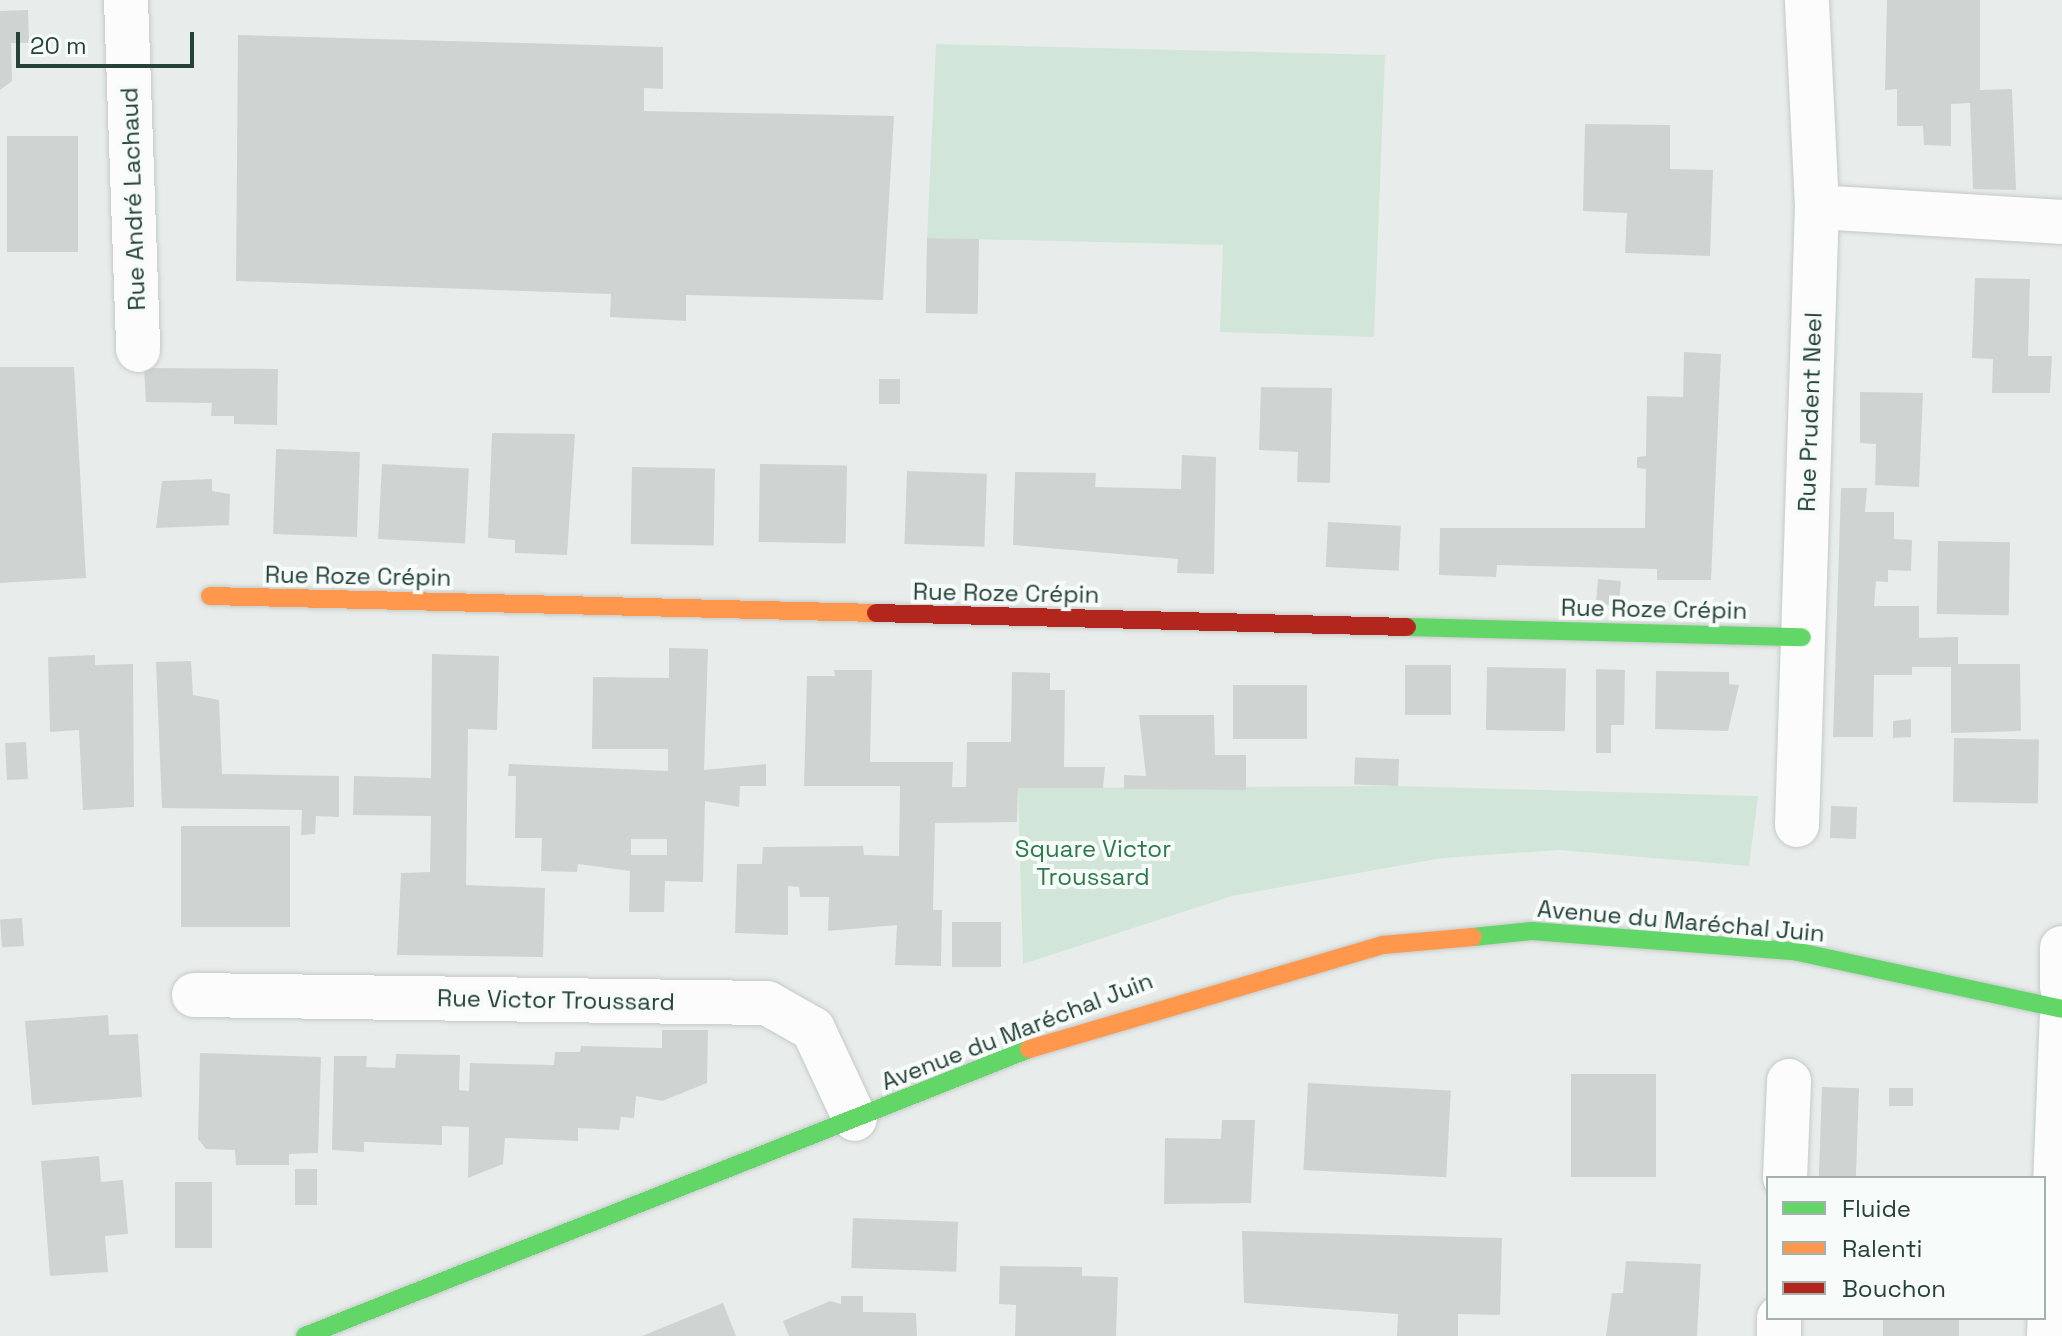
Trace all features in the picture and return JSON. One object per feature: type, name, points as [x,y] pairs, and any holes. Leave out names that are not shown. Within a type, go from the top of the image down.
[{"type":"main road","name":"Rue Roze Crépin","points":[[210,596],[1802,637]]},
{"type":"main road","name":"Avenue du Maréchal Juin","points":[[305,1336],[1079,1029],[1215,985],[1383,945],[1532,931],[1794,951],[1967,983],[2062,1009]]},
{"type":"street","name":"Rue André Lachaud","points":[[126,0],[138,350]]},
{"type":"street","name":"Rue Prudent Neel","points":[[1797,825],[1817,207],[1807,0]]},
{"type":"street","points":[[1817,207],[2062,222]]},
{"type":"street","points":[[2062,948],[2062,987]]},
{"type":"street","name":"Rue Victor Troussard","points":[[194,995],[767,1003],[813,1029],[855,1119]]},
{"type":"street","points":[[2049,1336],[2062,1019]]},
{"type":"street","points":[[1785,1176],[1789,1081]]},
{"type":"green space","points":[[936,44],[1385,55],[1374,337],[1220,332],[1223,245],[927,238]]},
{"type":"green space","name":"Square Victor Troussard","points":[[1398,786],[1758,796],[1749,866],[1559,850],[1442,858],[1232,896],[1023,964],[1018,788]]},
{"type":"building","points":[[1887,0],[1980,0],[1980,90],[2012,89],[2016,190],[1973,189],[1970,103],[1951,104],[1951,146],[1924,145],[1923,126],[1897,126],[1897,89],[1885,90]]},
{"type":"building","points":[[28,10],[29,43],[11,43],[12,81],[0,90],[0,11]]},
{"type":"building","points":[[238,35],[663,47],[663,89],[644,88],[644,111],[894,116],[883,300],[686,295],[686,321],[610,317],[611,294],[236,281]]},
{"type":"building","points":[[1585,124],[1670,125],[1670,169],[1713,170],[1710,256],[1625,253],[1627,213],[1583,211]]},
{"type":"building","points":[[7,136],[78,136],[78,252],[7,252]]},
{"type":"building","points":[[927,238],[979,239],[978,314],[926,313]]},
{"type":"building","points":[[1975,278],[2030,279],[2028,356],[2052,356],[2050,393],[1992,393],[1993,359],[1972,358]]},
{"type":"building","points":[[1684,352],[1721,354],[1711,580],[1657,580],[1657,569],[1497,565],[1496,577],[1439,575],[1440,528],[1645,528],[1646,469],[1637,468],[1637,457],[1646,456],[1647,396],[1683,397]]},
{"type":"building","points":[[0,367],[74,367],[86,578],[0,583]]},
{"type":"building","points":[[144,368],[278,369],[277,425],[234,424],[234,416],[211,416],[212,403],[146,402]]},
{"type":"building","points":[[879,379],[900,379],[900,404],[879,404]]},
{"type":"building","points":[[1261,387],[1332,388],[1330,483],[1297,482],[1298,452],[1259,450]]},
{"type":"building","points":[[1860,392],[1923,393],[1919,487],[1875,485],[1876,444],[1860,443]]},
{"type":"building","points":[[492,433],[575,434],[567,555],[515,553],[515,540],[488,538]]},
{"type":"building","points":[[276,449],[360,452],[357,537],[273,534]]},
{"type":"building","points":[[1182,455],[1216,457],[1214,574],[1177,573],[1178,559],[1013,545],[1015,472],[1096,473],[1095,487],[1181,489]]},
{"type":"building","points":[[382,464],[469,469],[465,543],[378,539]]},
{"type":"building","points":[[760,464],[847,466],[846,544],[759,542]]},
{"type":"building","points":[[632,467],[715,468],[714,545],[631,544]]},
{"type":"building","points":[[907,471],[987,474],[984,547],[904,544]]},
{"type":"building","points":[[212,479],[212,491],[230,494],[229,525],[156,528],[162,481]]},
{"type":"building","points":[[1841,488],[1867,488],[1865,512],[1894,512],[1894,539],[1912,540],[1911,571],[1888,570],[1888,582],[1876,581],[1874,606],[1919,606],[1919,638],[1958,637],[1958,664],[2020,664],[2021,731],[1951,733],[1951,667],[1912,667],[1912,675],[1874,675],[1873,737],[1833,737]]},
{"type":"building","points":[[1328,522],[1401,526],[1399,571],[1326,567]]},
{"type":"building","points":[[1938,541],[2010,542],[2009,615],[1937,614]]},
{"type":"building","points":[[1598,579],[1621,581],[1619,606],[1596,604]]},
{"type":"building","points":[[669,648],[708,649],[704,770],[766,764],[766,786],[740,786],[739,807],[705,801],[703,882],[665,881],[664,912],[629,912],[630,871],[578,864],[577,872],[541,871],[542,838],[515,838],[516,776],[508,776],[509,764],[668,771],[668,749],[592,749],[593,677],[669,678]],"holes":[[[631,839],[667,839],[667,855],[631,855]]]},
{"type":"building","points":[[432,654],[499,656],[497,730],[468,729],[466,885],[545,888],[543,957],[397,955],[401,873],[430,872],[431,816],[353,815],[354,776],[431,778]]},
{"type":"building","points":[[95,655],[95,665],[133,664],[134,807],[83,810],[79,730],[50,732],[48,657]]},
{"type":"building","points":[[191,661],[193,695],[219,700],[222,774],[339,776],[339,817],[316,816],[315,834],[301,835],[302,810],[162,808],[156,662]]},
{"type":"building","points":[[1405,665],[1451,665],[1451,715],[1405,715]]},
{"type":"building","points":[[1487,667],[1566,668],[1565,731],[1486,730]]},
{"type":"building","points":[[1596,669],[1625,670],[1624,725],[1611,725],[1611,753],[1596,753]]},
{"type":"building","points":[[834,670],[872,670],[870,762],[953,762],[952,787],[966,787],[967,742],[1011,742],[1012,672],[1050,673],[1050,690],[1065,690],[1064,767],[1105,767],[1103,788],[1018,788],[1017,822],[935,823],[933,910],[942,910],[941,966],[895,965],[897,925],[828,931],[829,897],[800,897],[799,887],[788,886],[788,935],[735,933],[737,864],[762,864],[763,847],[863,846],[864,855],[899,856],[900,786],[804,786],[807,676],[835,676]]},
{"type":"building","points":[[1656,671],[1729,672],[1729,684],[1739,685],[1728,731],[1655,729]]},
{"type":"building","points":[[1233,685],[1307,685],[1307,739],[1233,739]]},
{"type":"building","points":[[1139,715],[1214,715],[1215,755],[1246,755],[1246,790],[1124,789],[1124,775],[1146,776]]},
{"type":"building","points":[[1911,719],[1911,737],[1893,738],[1893,721]]},
{"type":"building","points":[[1954,738],[2039,739],[2038,803],[1953,802]]},
{"type":"building","points":[[26,742],[28,779],[7,780],[5,743]]},
{"type":"building","points":[[1355,757],[1399,759],[1398,786],[1354,784]]},
{"type":"building","points":[[1831,806],[1857,807],[1856,839],[1830,838]]},
{"type":"building","points":[[181,826],[290,826],[290,927],[181,927]]},
{"type":"building","points":[[22,918],[24,946],[2,947],[0,920]]},
{"type":"building","points":[[952,922],[1001,922],[1001,967],[952,967]]},
{"type":"building","points":[[108,1015],[109,1035],[138,1034],[142,1097],[32,1105],[25,1021]]},
{"type":"building","points":[[662,1030],[708,1030],[707,1083],[662,1101],[636,1096],[634,1118],[621,1117],[619,1130],[578,1128],[578,1141],[505,1138],[503,1164],[468,1178],[469,1127],[442,1126],[442,1145],[364,1142],[364,1152],[332,1150],[334,1056],[367,1056],[366,1067],[395,1068],[396,1054],[460,1055],[459,1090],[469,1091],[470,1063],[554,1065],[555,1052],[580,1052],[581,1046],[662,1048]]},
{"type":"building","points":[[200,1053],[321,1057],[318,1153],[289,1154],[289,1165],[236,1165],[235,1150],[206,1149],[198,1139]]},
{"type":"building","points":[[1571,1074],[1656,1074],[1656,1177],[1571,1177]]},
{"type":"building","points":[[1308,1083],[1451,1090],[1446,1177],[1303,1170]]},
{"type":"building","points":[[1822,1087],[1859,1088],[1856,1176],[1819,1176]]},
{"type":"building","points":[[1889,1088],[1913,1088],[1913,1106],[1889,1106]]},
{"type":"building","points":[[1222,1120],[1255,1120],[1251,1203],[1164,1204],[1165,1138],[1221,1139]]},
{"type":"building","points":[[99,1156],[101,1182],[123,1180],[128,1234],[105,1236],[108,1272],[50,1276],[41,1161]]},
{"type":"building","points":[[295,1169],[317,1169],[317,1205],[295,1205]]},
{"type":"building","points":[[175,1182],[212,1182],[212,1248],[175,1248]]},
{"type":"building","points":[[853,1218],[958,1222],[956,1272],[851,1268]]},
{"type":"building","points":[[1242,1231],[1502,1238],[1500,1315],[1458,1314],[1458,1336],[1397,1336],[1398,1314],[1244,1303]]},
{"type":"building","points":[[1626,1261],[1701,1264],[1697,1336],[1606,1336],[1612,1293],[1623,1293]]},
{"type":"building","points":[[1000,1266],[1082,1267],[1082,1276],[1118,1277],[1116,1336],[1015,1336],[1016,1305],[999,1304]]},
{"type":"building","points":[[841,1296],[863,1296],[863,1312],[916,1313],[917,1336],[789,1336],[783,1321],[830,1301],[841,1304]]},
{"type":"building","points":[[723,1303],[736,1336],[642,1336]]},
{"type":"building","points":[[1883,1320],[1959,1320],[1959,1336],[1883,1336]]},
{"type":"traffic: fast","points":[[1407,627],[1802,637]]},
{"type":"traffic: fast","points":[[1473,937],[1532,931],[1794,951],[2062,1009]]},
{"type":"traffic: fast","points":[[305,1336],[1029,1049]]},
{"type":"traffic: slow","points":[[210,596],[876,613]]},
{"type":"traffic: slow","points":[[1029,1049],[1383,945],[1473,937]]},
{"type":"traffic: jam","points":[[876,613],[1407,627]]}]
